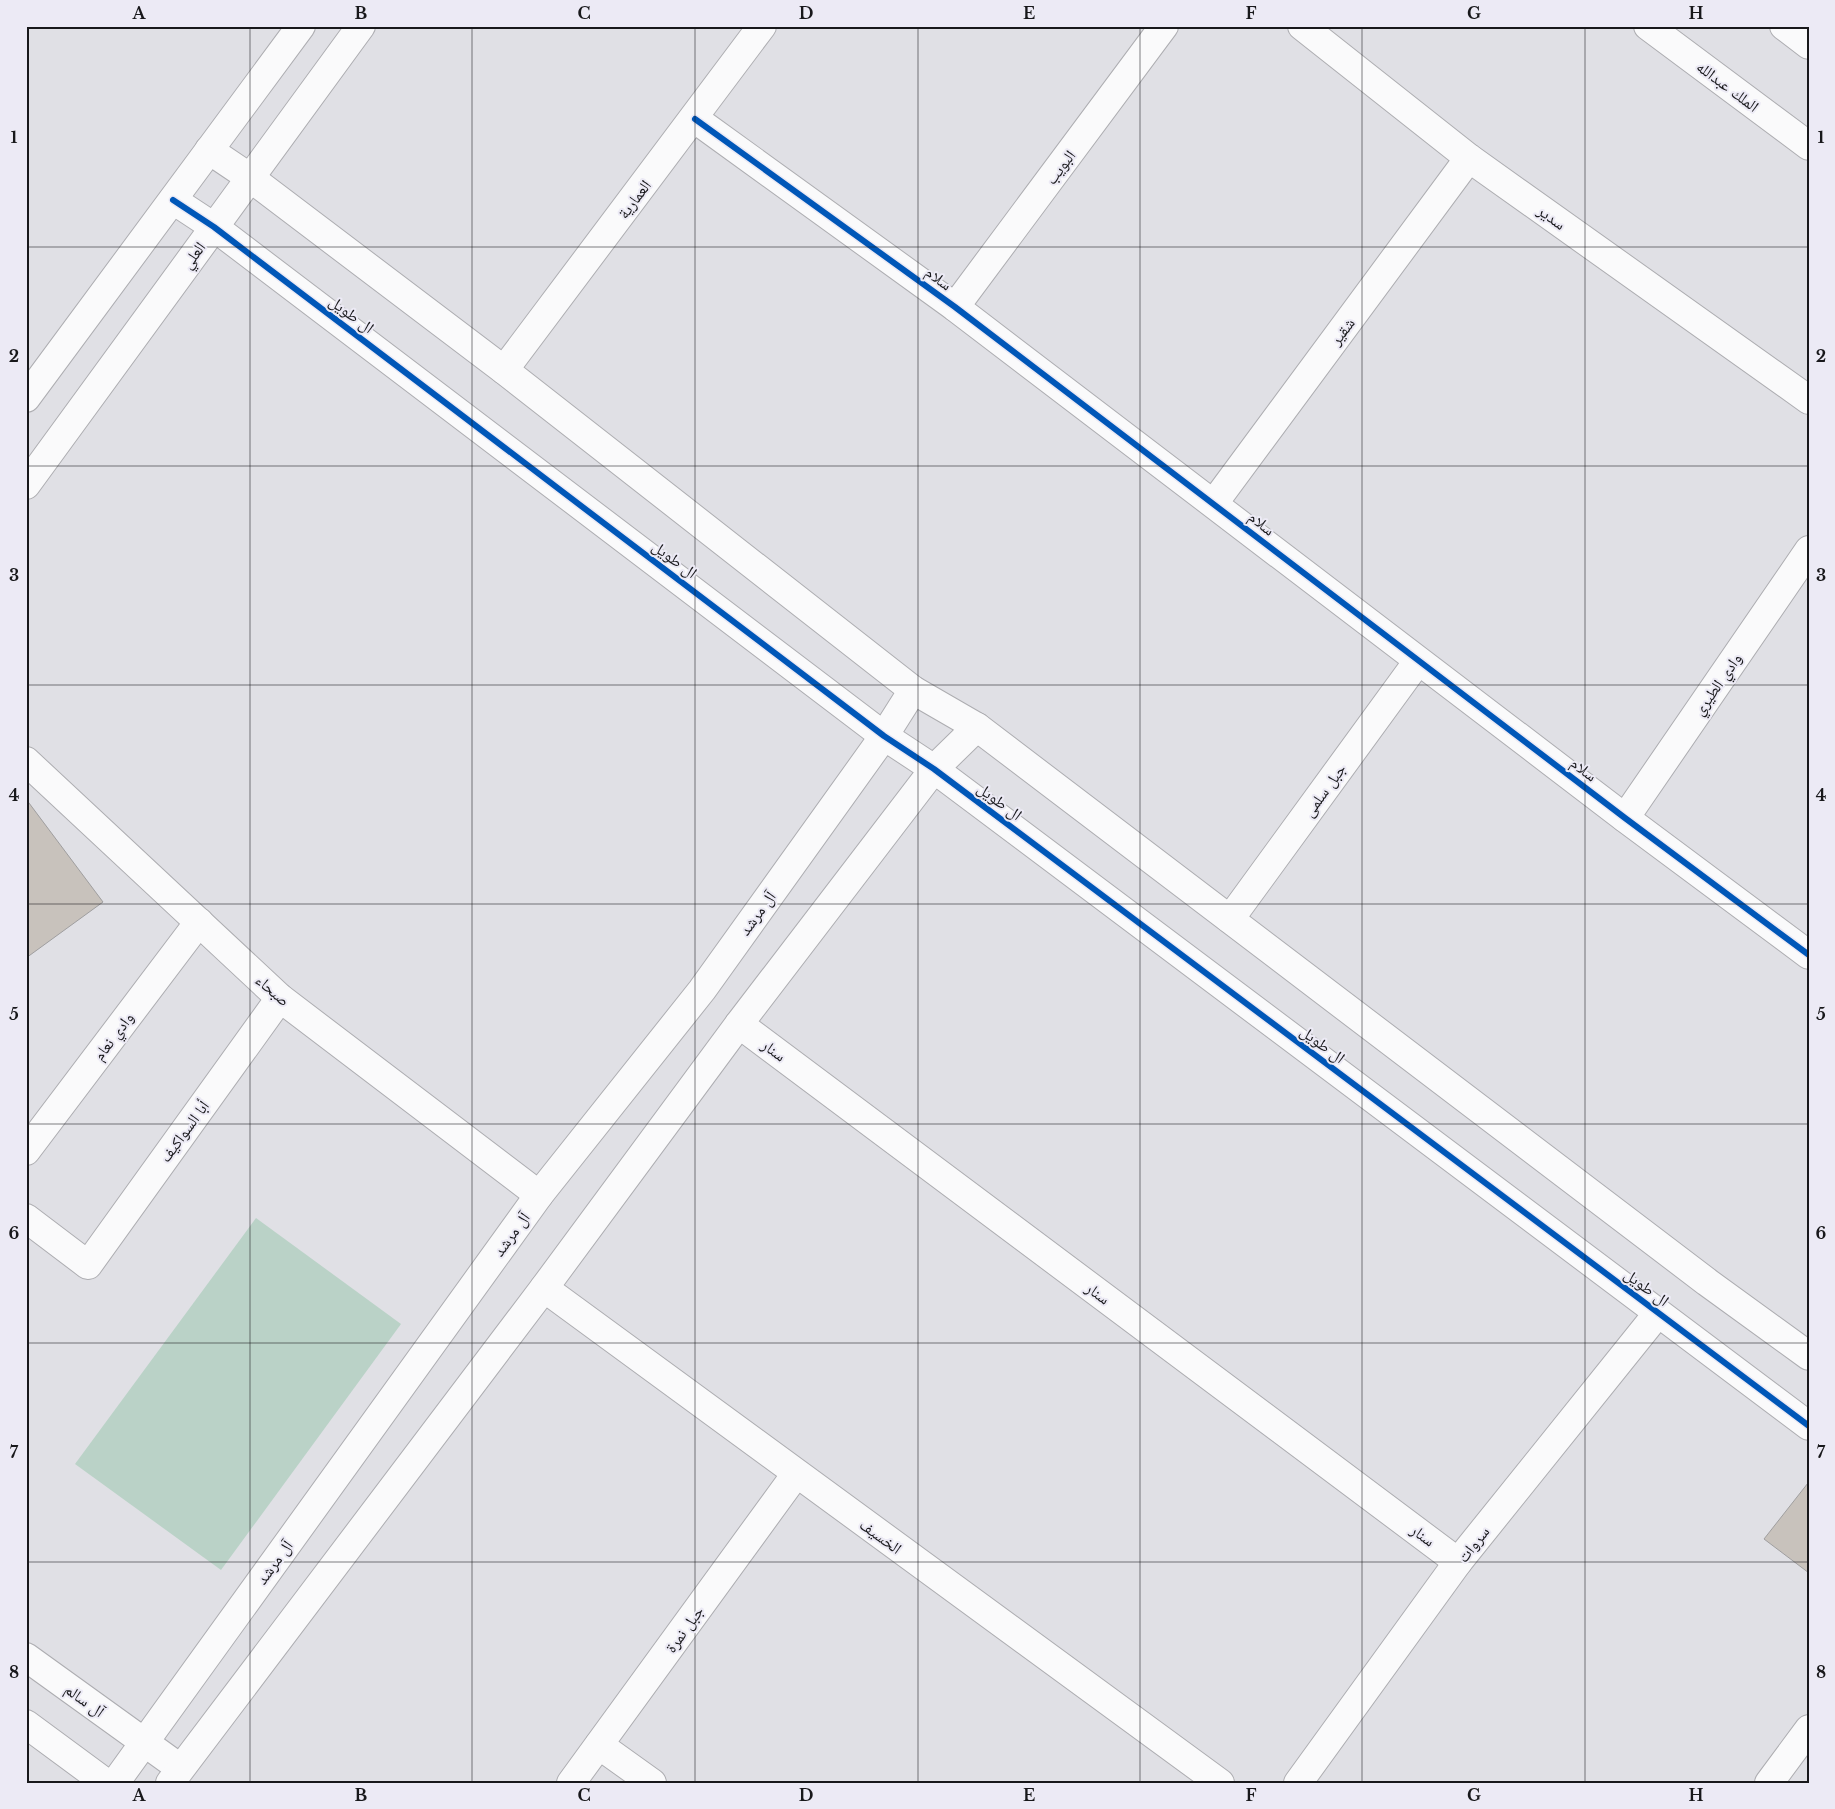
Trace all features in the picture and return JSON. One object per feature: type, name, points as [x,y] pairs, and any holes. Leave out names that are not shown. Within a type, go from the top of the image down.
[{"type":"street","points":[[26,398],[301,26]]},
{"type":"street","name":"العلي","points":[[26,485],[361,26]]},
{"type":"street","name":"العمارية","points":[[504,370],[695,119],[762,26]]},
{"type":"street","name":"البويب","points":[[955,307],[1164,26]]},
{"type":"street","name":"سدير","points":[[1302,26],[1469,158],[1809,400]]},
{"type":"street","name":"الملك عبدالله","points":[[1648,26],[1809,146]]},
{"type":"street","points":[[1784,26],[1809,45]]},
{"type":"street","name":"سلام","points":[[695,119],[955,307],[1214,503],[1418,661],[1809,955]]},
{"type":"street","points":[[209,150],[249,177],[504,370],[913,690],[976,727],[1708,1282],[1809,1356]]},
{"type":"street","name":"شقير","points":[[1214,503],[1469,158]]},
{"type":"street","name":"ال طويل","points":[[173,200],[214,226],[884,736],[934,769],[1809,1426]]},
{"type":"street","name":"وادي الطيري","points":[[1625,818],[1809,550]]},
{"type":"street","name":"جبل سلمى","points":[[1230,919],[1418,661]]},
{"type":"street","name":"آل مرشد","points":[[115,1783],[539,1195],[702,990],[884,736],[913,690]]},
{"type":"street","points":[[175,1776],[544,1288],[738,1024],[934,769],[976,727]]},
{"type":"street","name":"صبحاء","points":[[26,761],[280,998],[539,1195]]},
{"type":"street","name":"وادي نعام","points":[[26,1150],[199,922]]},
{"type":"street","name":"أبا السواكيف","points":[[26,1218],[88,1265],[280,998]]},
{"type":"street","name":"سنار","points":[[738,1024],[1458,1562]]},
{"type":"street","name":"الخسيف","points":[[544,1288],[1220,1783]]},
{"type":"street","name":"سروات","points":[[1298,1783],[1458,1562],[1658,1313]]},
{"type":"street","name":"جبل نمرة","points":[[571,1783],[796,1474]]},
{"type":"street","name":"آل سالم","points":[[26,1656],[144,1743],[175,1776]]},
{"type":"street","points":[[26,1724],[106,1783]]},
{"type":"street","points":[[1769,1783],[1809,1729]]},
{"type":"street","points":[[599,1745],[652,1783]]},
{"type":"green space","points":[[256,1218],[401,1324],[221,1570],[75,1464]]},
{"type":"building","points":[[26,799],[103,902],[26,958]]},
{"type":"building","points":[[1809,1484],[1809,1573],[1764,1539]]},
{"type":"cycle path","points":[[695,119],[955,307],[1625,818],[1809,955]]},
{"type":"cycle path","points":[[173,200],[214,227],[884,736],[934,769],[1809,1426]]}]
